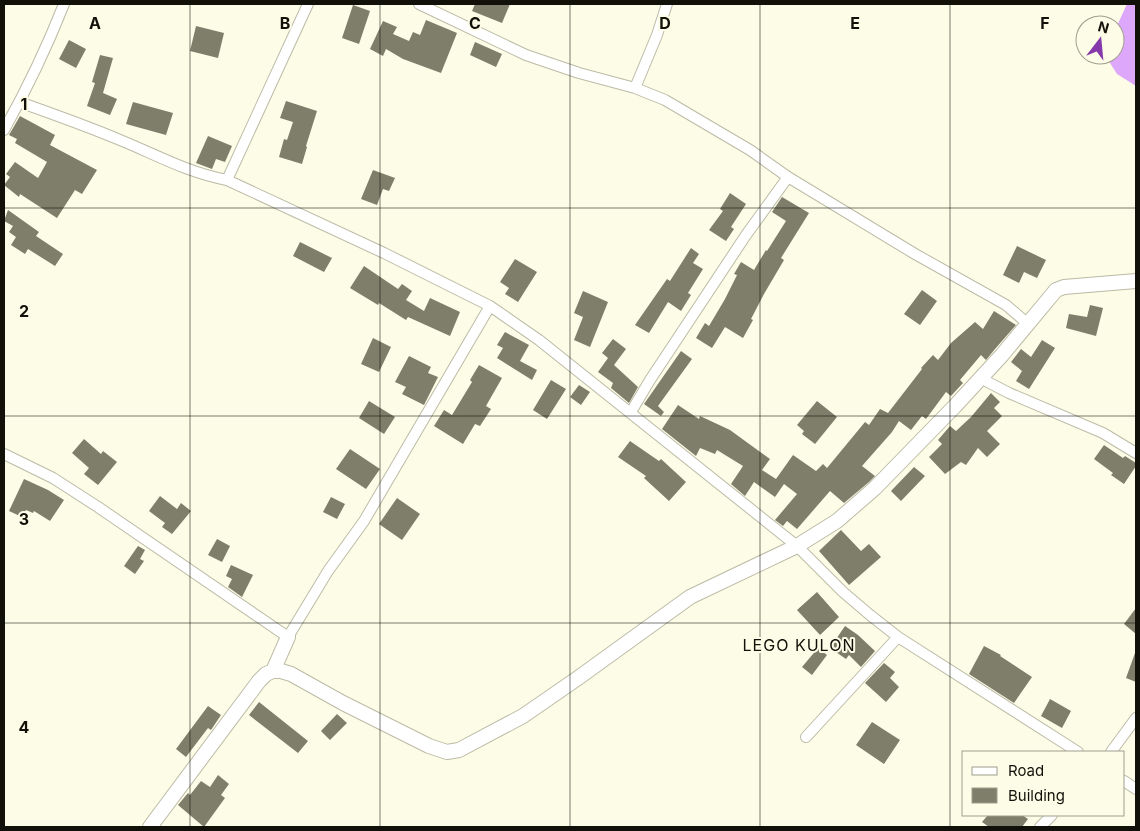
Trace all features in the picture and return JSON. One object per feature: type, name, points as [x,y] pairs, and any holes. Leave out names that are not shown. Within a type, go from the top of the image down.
[{"type":"street","points":[[4,130],[54,29],[64,4]]},
{"type":"street","points":[[227,180],[308,4]]},
{"type":"street","points":[[419,4],[526,55],[579,73],[635,88],[665,100],[750,150],[788,176],[915,254],[1006,305],[1027,324]]},
{"type":"street","points":[[635,88],[668,4]]},
{"type":"street","points":[[19,102],[120,140],[182,168],[227,180],[384,253],[490,306],[539,340],[797,546],[843,592],[898,637],[1076,751]]},
{"type":"street","points":[[631,412],[746,235],[788,176]]},
{"type":"street","points":[[150,827],[259,681],[266,674],[273,671],[291,674],[343,703],[440,750],[453,752],[523,716],[600,663],[690,597],[797,546],[837,521],[875,488],[955,406],[1060,288],[1136,281]]},
{"type":"street","points":[[273,671],[288,637],[328,571],[364,521],[490,306]]},
{"type":"street","points":[[980,378],[1008,393],[1103,433],[1136,453]]},
{"type":"street","points":[[4,454],[53,478],[288,637]]},
{"type":"street","points":[[806,737],[898,637]]},
{"type":"street","points":[[1112,751],[1136,718]]},
{"type":"street","points":[[1125,782],[1136,789]]},
{"type":"street","points":[[1040,827],[1051,816]]},
{"type":"shaded area","points":[[1127,4],[1136,4],[1136,86],[1117,74],[1111,65],[1125,65],[1125,15],[1122,15]]},
{"type":"building","points":[[475,4],[510,4],[502,23],[472,11]]},
{"type":"building","points":[[353,5],[370,11],[359,44],[342,38]]},
{"type":"building","points":[[426,20],[457,33],[441,73],[403,59],[386,49],[383,56],[370,49],[383,21],[397,27],[393,34],[409,41],[413,32],[420,35]]},
{"type":"building","points":[[196,26],[224,33],[218,58],[190,51]]},
{"type":"building","points":[[69,40],[86,49],[76,68],[59,59]]},
{"type":"building","points":[[475,42],[502,54],[496,67],[470,55]]},
{"type":"building","points":[[100,55],[113,58],[103,93],[117,99],[110,115],[87,106],[95,83],[92,82]]},
{"type":"building","points":[[286,101],[317,111],[302,164],[279,157],[284,139],[287,140],[293,122],[280,118]]},
{"type":"building","points":[[133,102],[173,113],[166,135],[126,124]]},
{"type":"building","points":[[20,116],[55,135],[50,145],[97,170],[82,194],[75,190],[57,218],[20,194],[19,197],[4,185],[10,177],[6,174],[15,162],[38,178],[47,162],[15,143],[17,139],[9,135]]},
{"type":"building","points":[[208,136],[232,146],[225,162],[216,159],[212,169],[196,163]]},
{"type":"building","points":[[373,170],[395,178],[389,191],[383,189],[377,205],[361,199]]},
{"type":"building","points":[[730,193],[746,204],[731,227],[734,229],[726,241],[709,230],[723,211],[720,209]]},
{"type":"building","points":[[782,197],[809,213],[781,258],[784,260],[764,294],[743,338],[725,327],[712,348],[696,338],[705,323],[709,326],[725,299],[737,275],[734,274],[741,262],[754,270],[786,221],[772,212]]},
{"type":"building","points":[[8,210],[39,232],[36,236],[63,254],[55,266],[28,249],[25,254],[11,245],[16,237],[9,232],[13,226],[4,221]]},
{"type":"building","points":[[300,242],[332,258],[324,272],[293,256]]},
{"type":"building","points":[[1017,246],[1046,260],[1037,278],[1024,272],[1019,283],[1003,275]]},
{"type":"building","points":[[691,248],[699,254],[693,263],[703,269],[688,293],[691,295],[681,311],[668,302],[649,333],[635,325],[667,279],[670,281]]},
{"type":"building","points":[[515,259],[537,272],[518,302],[505,294],[509,288],[500,282]]},
{"type":"building","points":[[364,266],[398,289],[402,284],[412,291],[406,300],[424,311],[430,298],[460,312],[450,336],[408,317],[406,320],[350,288]]},
{"type":"building","points":[[922,290],[937,301],[920,325],[904,314]]},
{"type":"building","points":[[583,291],[608,302],[590,347],[574,340],[583,317],[574,313]]},
{"type":"building","points":[[1090,305],[1103,308],[1096,336],[1066,328],[1069,314],[1087,317]]},
{"type":"building","points":[[994,311],[1016,325],[986,360],[981,355],[960,380],[963,383],[951,396],[946,392],[926,419],[922,416],[911,430],[899,421],[892,432],[862,466],[875,476],[869,482],[844,503],[830,491],[797,529],[787,521],[783,526],[775,520],[797,494],[784,484],[775,497],[754,482],[745,496],[731,484],[743,466],[717,450],[715,454],[700,448],[696,456],[662,429],[678,405],[699,419],[700,416],[730,430],[770,459],[762,470],[776,479],[793,455],[816,471],[823,464],[827,468],[865,422],[869,425],[880,409],[888,413],[921,368],[933,355],[938,360],[951,343],[975,322],[983,329]]},
{"type":"building","points":[[505,332],[529,345],[520,361],[537,370],[532,380],[497,358],[503,348],[497,345]]},
{"type":"building","points":[[373,338],[391,347],[379,372],[361,364]]},
{"type":"building","points":[[613,339],[626,349],[614,365],[638,387],[629,403],[611,388],[613,383],[598,372],[608,358],[602,353]]},
{"type":"building","points":[[1042,340],[1055,348],[1029,389],[1016,381],[1022,371],[1011,362],[1021,349],[1031,357]]},
{"type":"building","points":[[681,351],[692,359],[658,406],[664,412],[661,416],[644,404]]},
{"type":"building","points":[[409,356],[431,367],[428,373],[438,377],[424,405],[402,394],[406,387],[395,382]]},
{"type":"building","points":[[479,365],[502,378],[486,406],[491,409],[480,426],[475,424],[463,444],[434,426],[444,410],[452,415],[472,382],[470,380]]},
{"type":"building","points":[[551,380],[566,389],[547,419],[533,410]]},
{"type":"building","points":[[579,385],[590,392],[581,405],[570,397]]},
{"type":"building","points":[[991,393],[1000,402],[994,408],[1002,416],[987,431],[1000,444],[987,457],[978,448],[966,465],[961,462],[945,474],[929,457],[942,444],[938,440],[950,426],[956,431],[971,417]]},
{"type":"building","points":[[369,401],[395,417],[384,434],[359,418]]},
{"type":"building","points":[[817,401],[837,417],[815,444],[802,434],[804,431],[797,425]]},
{"type":"building","points":[[84,439],[101,454],[103,451],[117,462],[98,485],[84,474],[89,468],[72,453]]},
{"type":"building","points":[[630,441],[659,461],[661,459],[686,482],[669,501],[644,478],[646,476],[618,457]]},
{"type":"building","points":[[1104,445],[1123,458],[1125,456],[1136,463],[1124,484],[1094,459]]},
{"type":"building","points":[[350,449],[380,469],[366,489],[336,469]]},
{"type":"building","points":[[914,467],[925,476],[901,501],[891,491]]},
{"type":"building","points":[[24,479],[64,500],[50,521],[34,511],[33,513],[26,510],[22,517],[9,511]]},
{"type":"building","points":[[160,496],[177,509],[181,503],[191,511],[172,534],[162,527],[165,523],[149,511]]},
{"type":"building","points":[[331,497],[345,504],[337,519],[323,512]]},
{"type":"building","points":[[397,498],[420,514],[402,540],[379,524]]},
{"type":"building","points":[[841,530],[861,551],[869,544],[881,557],[849,585],[819,551]]},
{"type":"building","points":[[217,539],[230,546],[222,562],[208,555]]},
{"type":"building","points":[[138,546],[145,550],[140,559],[144,561],[135,574],[124,566]]},
{"type":"building","points":[[231,565],[253,575],[242,597],[228,587],[232,579],[226,576]]},
{"type":"building","points":[[817,592],[839,617],[820,635],[797,610]]},
{"type":"building","points":[[1136,608],[1136,634],[1124,624]]},
{"type":"building","points":[[845,626],[875,651],[861,667],[849,655],[846,659],[830,648]]},
{"type":"building","points":[[984,646],[1001,655],[1032,677],[1014,703],[969,674]]},
{"type":"building","points":[[818,648],[827,655],[812,675],[802,667]]},
{"type":"building","points":[[1136,654],[1136,682],[1126,678]]},
{"type":"building","points":[[884,663],[895,672],[890,678],[899,687],[886,702],[865,683]]},
{"type":"building","points":[[1050,699],[1071,711],[1062,728],[1041,716]]},
{"type":"building","points":[[259,702],[308,741],[298,753],[249,715]]},
{"type":"building","points":[[208,706],[221,715],[211,730],[208,728],[186,757],[176,749]]},
{"type":"building","points":[[337,714],[347,723],[330,740],[321,731]]},
{"type":"building","points":[[872,722],[900,740],[884,764],[856,745]]},
{"type":"building","points":[[218,775],[229,784],[221,795],[225,798],[204,827],[178,805],[188,793],[190,795],[201,781],[210,787]]},
{"type":"building","points":[[987,816],[1024,816],[1028,819],[1022,827],[989,827],[982,822]]},
{"type":"district","name":"LEGO KULON","points":[[799,645]]}]
